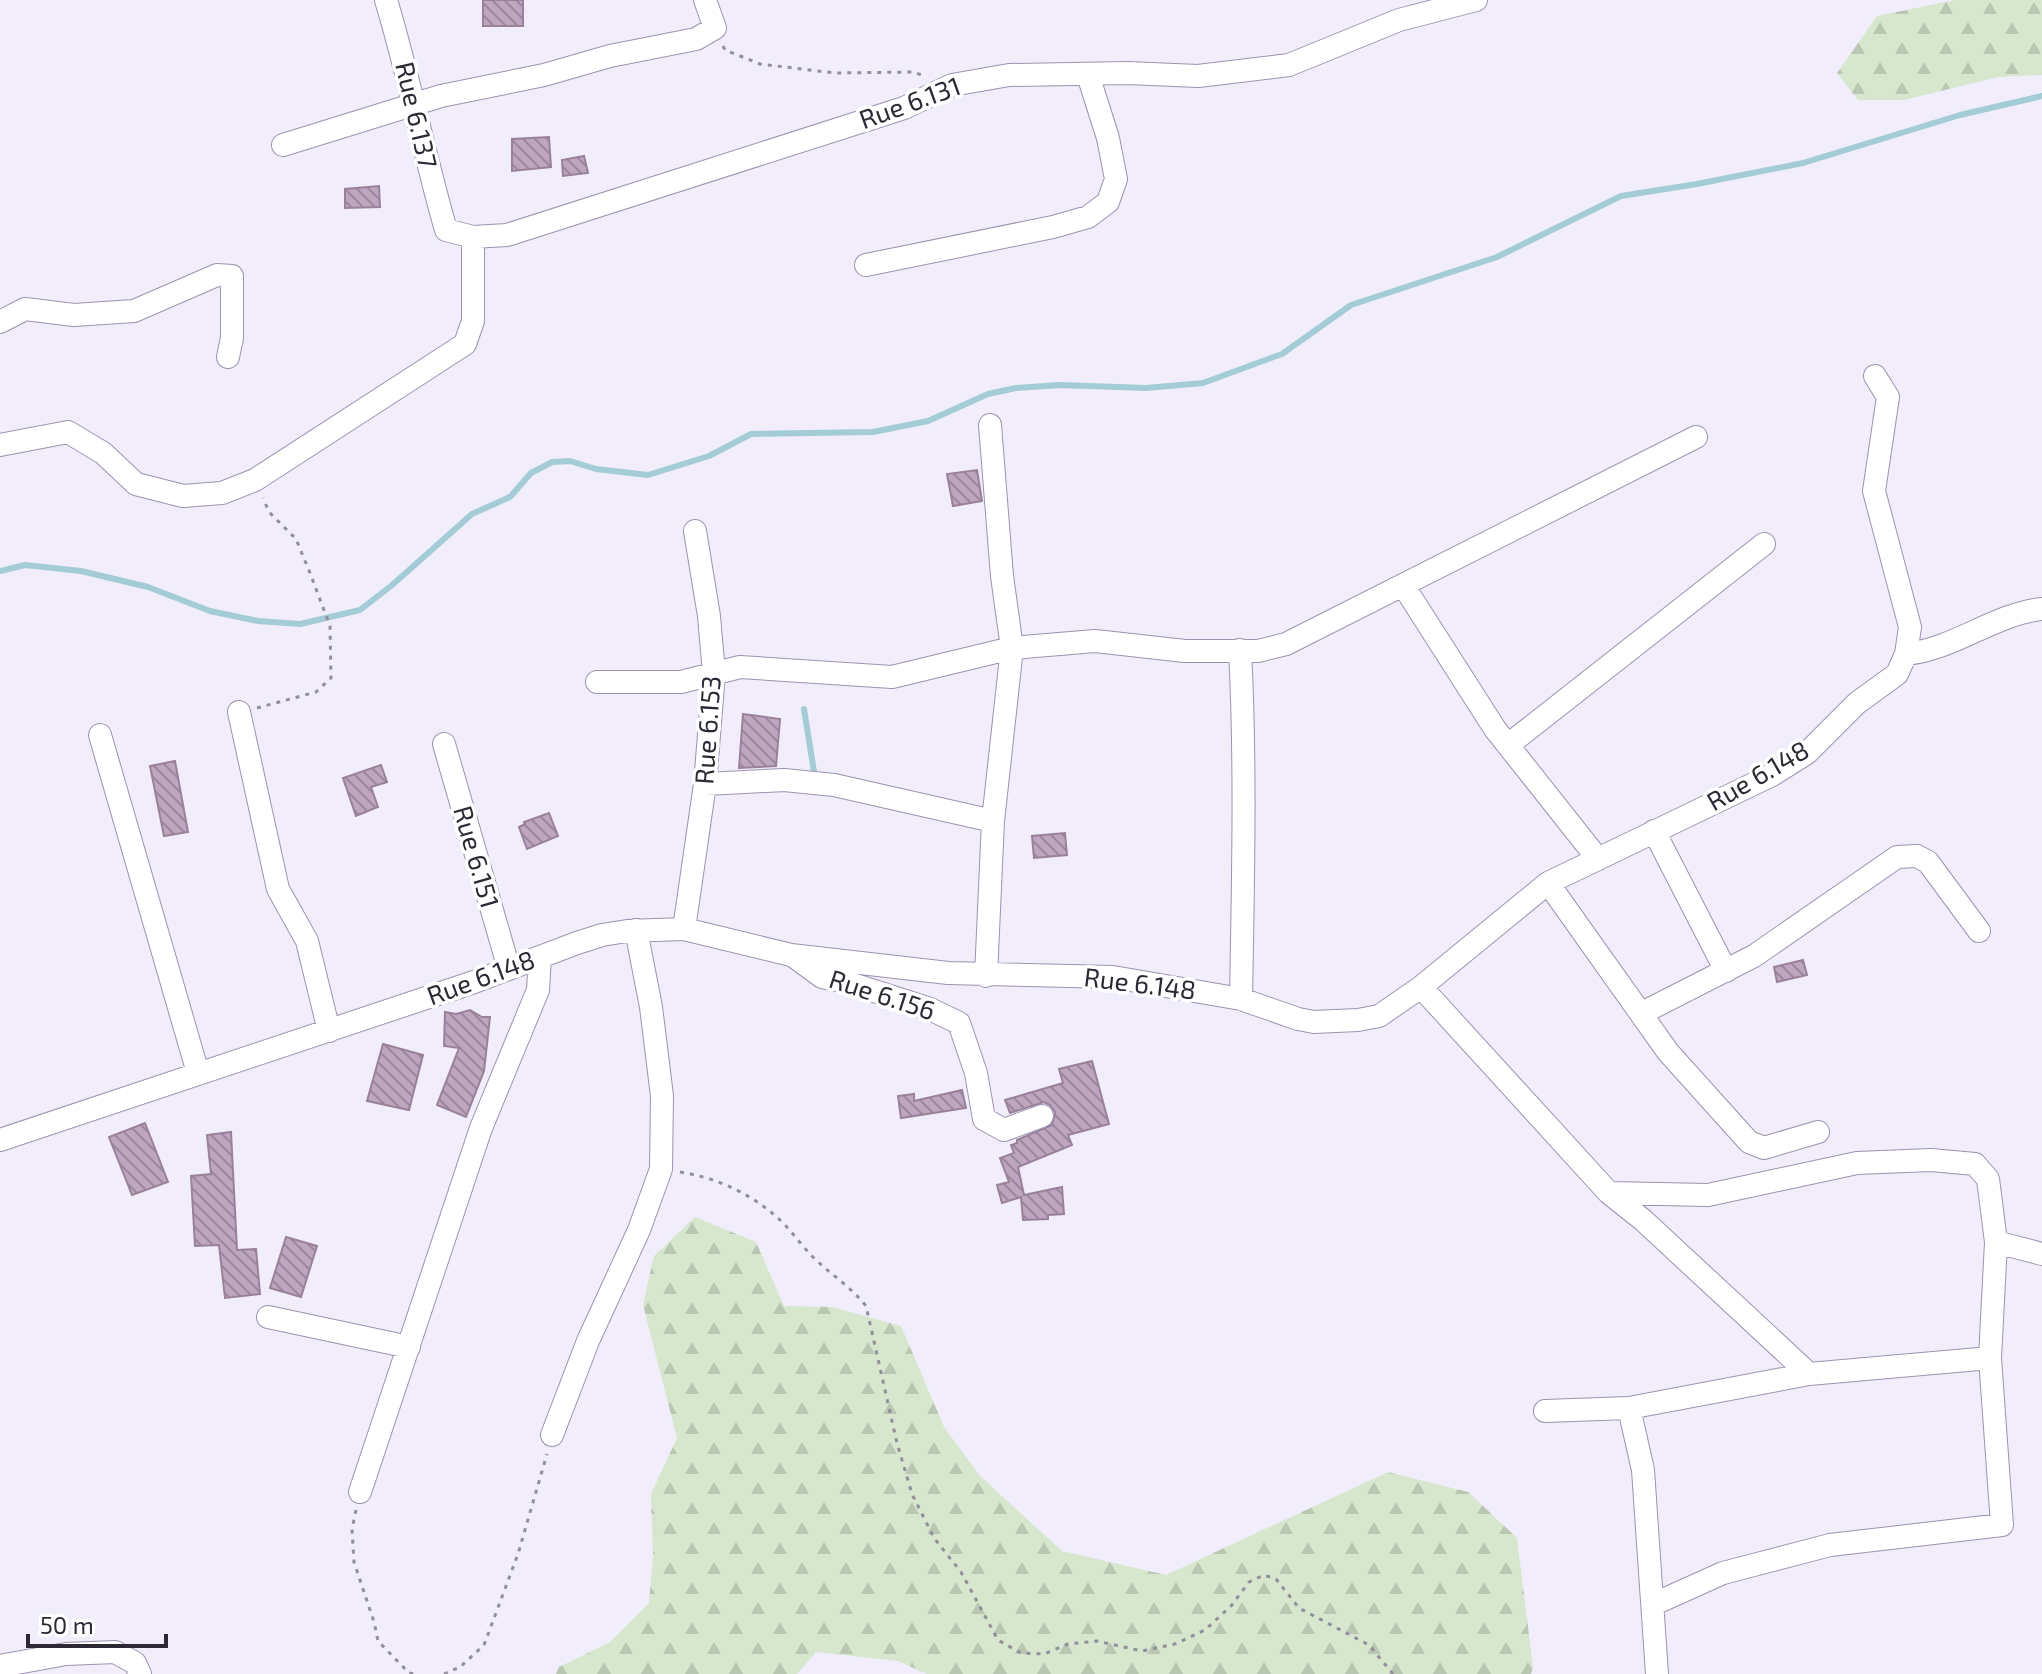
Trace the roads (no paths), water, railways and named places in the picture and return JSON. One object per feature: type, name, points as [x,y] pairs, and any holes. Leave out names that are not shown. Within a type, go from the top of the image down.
[{"type":"street","name":"Rue 6.137","points":[[386,0],[446,230]]},
{"type":"street","points":[[283,145],[414,103],[544,75],[706,34],[705,0]]},
{"type":"street","name":"Rue 6.131","points":[[446,230],[473,237],[507,235],[904,108],[952,85],[1009,75],[1128,73],[1198,76],[1289,65],[1399,20],[1476,0]]},
{"type":"street","points":[[866,265],[1053,227],[1088,217],[1108,202],[1116,179],[1108,138],[1088,75]]},
{"type":"street","points":[[0,445],[68,432],[103,453],[136,484],[183,496],[222,493],[255,480],[465,344],[473,321],[473,237]]},
{"type":"street","points":[[0,322],[25,309],[74,315],[134,311],[217,275],[232,276],[232,338],[228,357]]},
{"type":"street","points":[[1875,376],[1888,397],[1874,491],[1910,627],[1906,654],[1927,652],[2020,611],[2042,609]]},
{"type":"street","points":[[986,976],[993,821],[1012,648],[1002,576],[990,425]]},
{"type":"street","points":[[597,682],[681,682],[740,667],[892,677],[916,674],[1012,648],[1095,641],[1185,651],[1258,651],[1286,644],[1696,437]]},
{"type":"street","name":"Rue 6.153","points":[[684,929],[705,784],[714,673],[709,616],[695,531]]},
{"type":"street","points":[[1508,745],[1764,544]]},
{"type":"street","points":[[1403,585],[1439,646],[1508,745],[1598,859]]},
{"type":"street","points":[[1240,650],[1244,815],[1241,999]]},
{"type":"street","name":"Rue 6.148","points":[[0,1140],[329,1031],[602,935],[636,930],[684,929],[791,955],[986,976],[1113,977],[1241,999],[1314,1022],[1379,1016],[1421,987],[1548,883],[1772,775],[1807,753],[1857,703],[1897,674],[1906,654]]},
{"type":"street","points":[[239,712],[278,889],[307,941],[329,1031]]},
{"type":"street","points":[[100,735],[198,1073]]},
{"type":"street","name":"Rue 6.151","points":[[444,744],[509,969]]},
{"type":"street","points":[[705,784],[784,780],[834,785],[993,821]]},
{"type":"street","points":[[1654,831],[1726,971]]},
{"type":"street","points":[[1642,1013],[1754,956],[1897,857],[1917,856],[1928,862],[1979,931]]},
{"type":"street","points":[[1548,883],[1668,1052],[1749,1142],[1764,1148],[1818,1132]]},
{"type":"street","points":[[552,1435],[588,1341],[639,1230],[661,1169],[662,1096],[651,1007],[636,930]]},
{"type":"street","name":"Rue 6.156","points":[[791,955],[822,977],[916,1004],[959,1023],[976,1073],[984,1119],[1004,1130],[1042,1116]]},
{"type":"street","points":[[360,1492],[481,1128],[538,990],[540,957]]},
{"type":"street","points":[[1421,987],[1609,1193],[1655,1230],[1809,1374]]},
{"type":"street","points":[[1609,1193],[1708,1195],[1857,1163],[1931,1160],[1975,1164],[1988,1179],[1996,1242],[1990,1358],[2002,1525],[1830,1545],[1723,1573],[1654,1604]]},
{"type":"street","points":[[1996,1242],[2042,1254]]},
{"type":"street","points":[[268,1317],[409,1347]]},
{"type":"street","points":[[1545,1411],[1629,1408],[1809,1374],[1990,1358]]},
{"type":"street","points":[[1629,1408],[1643,1470],[1657,1674]]},
{"type":"street","points":[[0,1666],[66,1654],[115,1652],[135,1663],[140,1674]]},
{"type":"waterway","points":[[0,571],[25,565],[81,571],[148,587],[210,611],[258,621],[300,624],[360,610],[472,514],[510,497],[531,473],[552,462],[570,461],[596,469],[648,475],[709,456],[751,434],[873,432],[928,421],[988,394],[1016,388],[1060,385],[1146,388],[1203,383],[1282,354],[1351,305],[1497,257],[1621,196],[1803,163],[1960,115],[2042,96]]},
{"type":"waterway","points":[[804,709],[815,778]]}]
